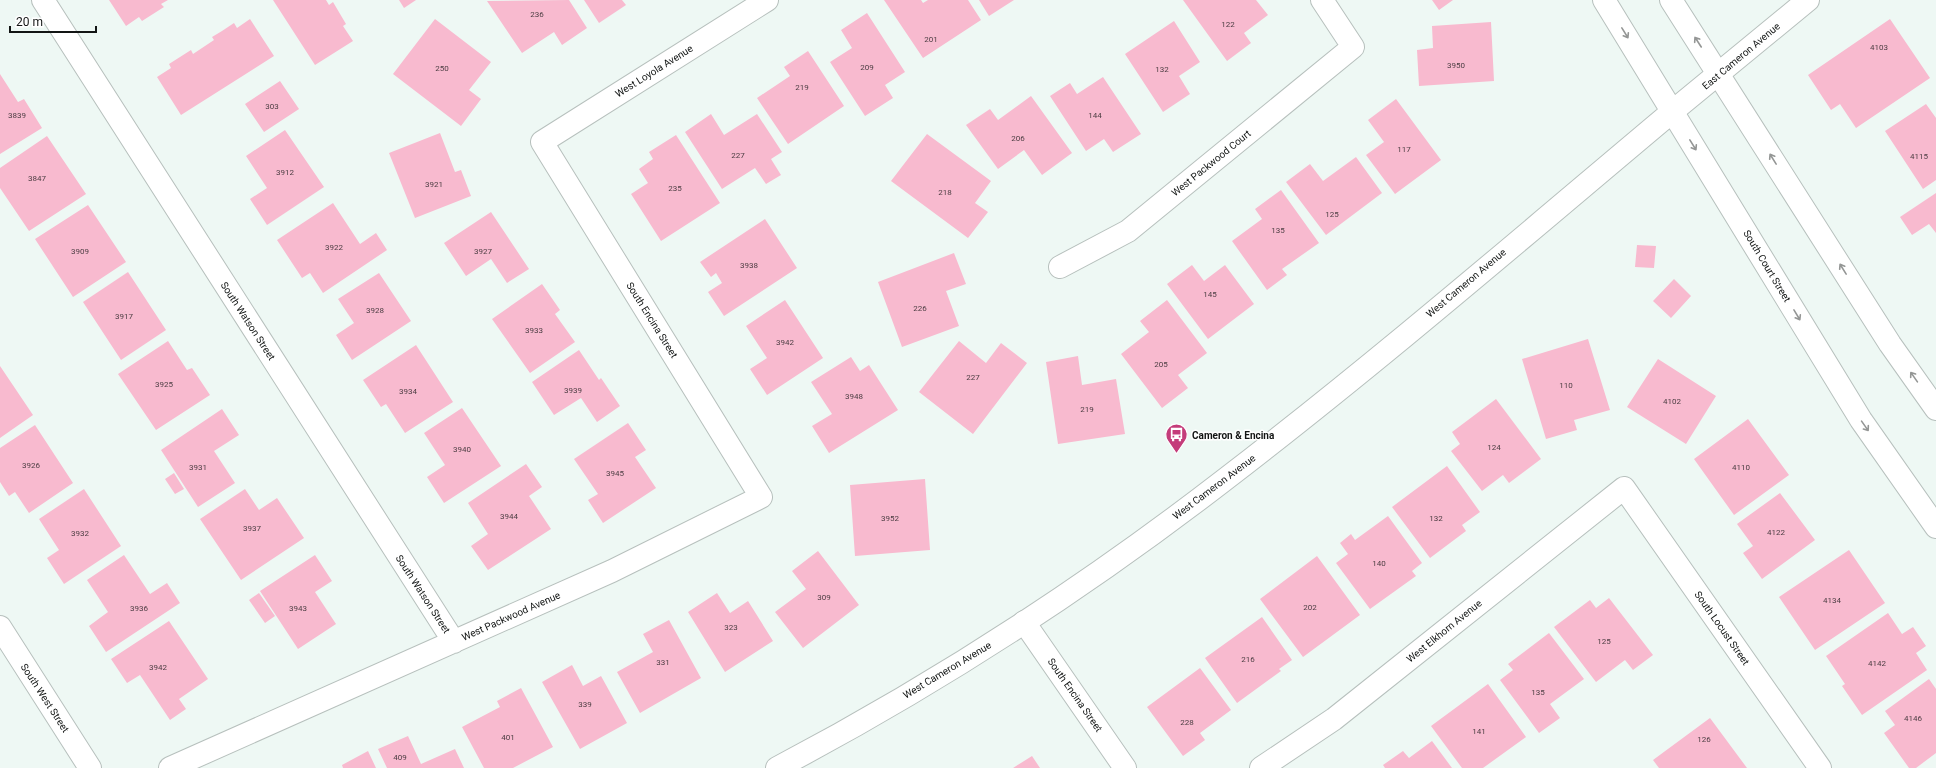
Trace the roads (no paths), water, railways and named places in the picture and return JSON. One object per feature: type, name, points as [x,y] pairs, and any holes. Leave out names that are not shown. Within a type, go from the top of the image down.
[{"type":"street","name":"South Watson Street","points":[[43,0],[454,642]]},
{"type":"street","name":"West Loyola Avenue","points":[[542,142],[767,0]]},
{"type":"street","name":"West Packwood Court","points":[[1060,267],[1128,231],[1353,47],[1322,0]]},
{"type":"street","name":"South Court Street","points":[[1604,0],[1861,420],[1936,527]]},
{"type":"street","points":[[1672,0],[1890,344],[1936,409]]},
{"type":"street","name":"East Cameron Avenue","points":[[1673,111],[1720,75],[1808,0]]},
{"type":"street","name":"West Cameron Avenue","points":[[777,768],[824,743],[904,696],[1024,622],[1098,572],[1223,481],[1364,369],[1673,111]]},
{"type":"street","name":"South Encina Street","points":[[542,142],[762,497]]},
{"type":"street","name":"West Elkhorn Avenue","points":[[1261,768],[1334,719],[1624,488]]},
{"type":"street","name":"South Locust Street","points":[[1624,488],[1820,768]]},
{"type":"street","name":"West Packwood Avenue","points":[[170,768],[612,571],[762,497]]},
{"type":"street","name":"South Encina Street","points":[[1024,622],[1125,768]]},
{"type":"street","name":"South West Street","points":[[0,627],[90,768]]},
{"type":"place","name":"Cameron & Encina","points":[[1177,454]]}]
